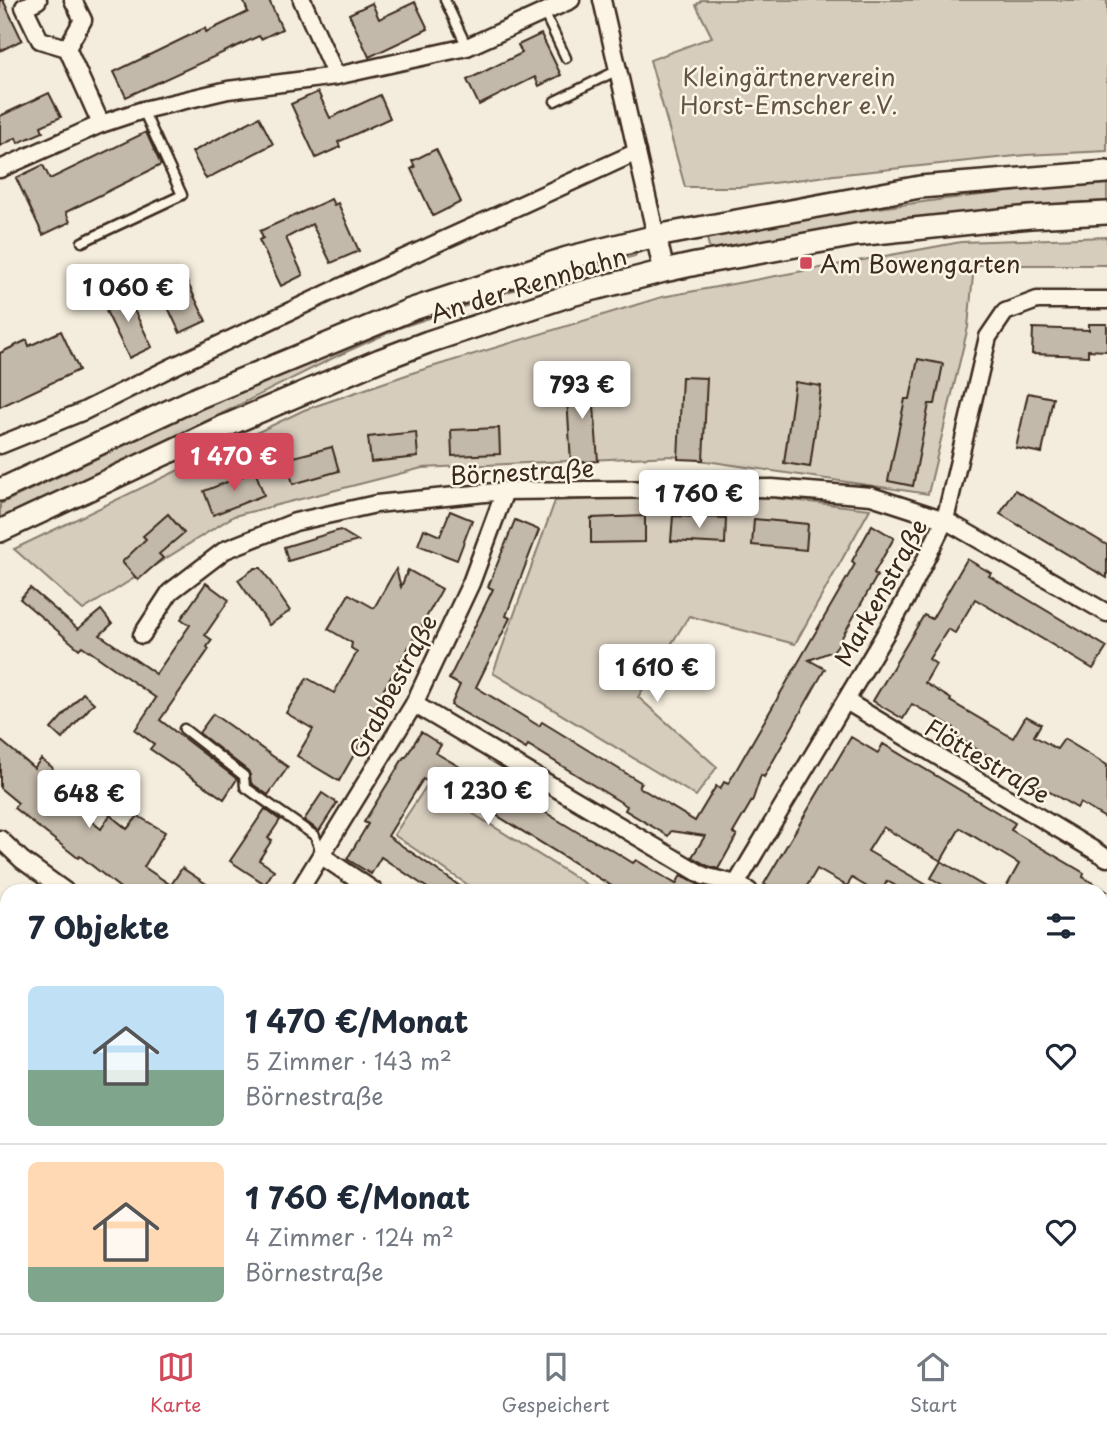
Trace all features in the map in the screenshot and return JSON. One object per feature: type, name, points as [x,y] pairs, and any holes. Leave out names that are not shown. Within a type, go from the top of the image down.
[{"type":"main road","name":"An der Rennbahn","points":[[0,490],[197,398],[410,310],[567,258],[656,236],[920,187],[1107,172]]},
{"type":"main road","name":"An der Rennbahn","points":[[0,531],[216,430],[404,351],[571,295],[664,271],[856,235],[1030,217],[1107,213]]},
{"type":"street","points":[[38,0],[24,7],[40,40],[67,48],[101,124]]},
{"type":"street","points":[[67,48],[83,20],[73,0]]},
{"type":"street","points":[[302,0],[336,76]]},
{"type":"street","points":[[602,0],[664,271]]},
{"type":"street","points":[[0,169],[101,124],[143,110],[228,90],[336,76],[467,47],[568,1]]},
{"type":"street","points":[[0,445],[83,411],[358,279],[637,152]]},
{"type":"street","name":"Markenstraße","points":[[741,884],[905,601],[945,520],[988,337],[1006,312],[1037,300],[1107,300]]},
{"type":"street","name":"Börnestraße","points":[[142,635],[170,592],[225,550],[295,522],[376,504],[505,491],[772,488],[871,496],[945,520],[1107,614]]},
{"type":"street","name":"Grabbestraße","points":[[304,884],[414,704],[471,583],[505,491]]},
{"type":"street","name":"Flöttestraße","points":[[846,701],[1107,858]]},
{"type":"street","points":[[414,704],[704,876],[727,884]]},
{"type":"street","points":[[1,843],[55,884]]},
{"type":"street","points":[[322,856],[364,884]]},
{"type":"lane","points":[[445,0],[467,47]]},
{"type":"lane","points":[[544,12],[566,58]]},
{"type":"lane","points":[[555,101],[618,70]]},
{"type":"lane","points":[[82,242],[182,195],[143,110]]},
{"type":"lane","points":[[184,729],[244,776],[245,787],[315,836],[322,856]]},
{"type":"green space","name":"Kleingärtnerverein Horst-Emscher e.V.","points":[[702,0],[1107,0],[1107,151],[1026,155],[743,187],[685,187],[650,60],[712,37],[696,5]]},
{"type":"green space","points":[[1107,181],[1107,201],[908,219],[710,250],[706,235],[945,199]]},
{"type":"green space","points":[[1107,237],[1107,265],[974,265],[968,327],[928,494],[672,456],[422,468],[234,516],[83,610],[14,549],[304,410],[415,372],[662,297],[961,242]]},
{"type":"green space","points":[[635,251],[635,256],[541,281],[399,328],[0,520],[0,504],[233,394],[397,324],[559,271]]},
{"type":"green space","points":[[657,496],[757,496],[870,509],[795,644],[689,616],[638,697],[717,767],[696,796],[493,673],[555,501]]},
{"type":"green space","points":[[427,785],[586,884],[467,884],[394,835]]},
{"type":"building","points":[[0,0],[3,0],[22,40],[0,51]]},
{"type":"building","points":[[243,0],[269,0],[282,29],[261,39],[259,36],[126,97],[114,72],[205,28],[206,32],[248,12]]},
{"type":"building","points":[[415,2],[428,29],[369,57],[349,14],[372,3],[379,19]]},
{"type":"building","points":[[541,34],[561,75],[539,86],[535,77],[479,105],[467,80],[522,53],[518,45]]},
{"type":"building","points":[[318,92],[330,118],[380,95],[390,118],[338,142],[340,147],[316,158],[291,104]]},
{"type":"building","points":[[49,93],[61,117],[41,126],[43,132],[18,143],[16,138],[0,146],[0,116]]},
{"type":"building","points":[[259,117],[273,144],[206,179],[192,152]]},
{"type":"building","points":[[146,132],[161,165],[66,212],[70,222],[43,235],[16,178],[43,165],[50,179]]},
{"type":"building","points":[[436,149],[461,202],[433,216],[411,169],[415,167],[412,161]]},
{"type":"building","points":[[331,199],[334,205],[338,203],[359,251],[331,263],[312,224],[286,238],[303,275],[281,286],[259,240],[263,238],[260,231]]},
{"type":"building","points":[[177,271],[180,277],[184,275],[206,321],[180,333],[156,282]]},
{"type":"building","points":[[132,290],[139,305],[133,308],[152,347],[129,358],[106,311],[110,309],[107,303]]},
{"type":"building","points":[[1089,324],[1107,324],[1107,351],[1088,350],[1088,356],[1032,354],[1033,328],[1089,330]]},
{"type":"building","points":[[61,331],[79,370],[0,407],[0,353],[27,340],[29,346]]},
{"type":"building","points":[[918,359],[943,364],[935,404],[929,404],[913,486],[888,481],[905,399],[910,399]]},
{"type":"building","points":[[682,377],[707,378],[703,460],[678,459]]},
{"type":"building","points":[[592,379],[598,461],[571,463],[566,381]]},
{"type":"building","points":[[795,382],[821,386],[810,467],[784,463]]},
{"type":"building","points":[[1028,393],[1053,398],[1042,453],[1016,448]]},
{"type":"building","points":[[499,428],[500,454],[452,456],[451,430]]},
{"type":"building","points":[[416,432],[418,457],[371,462],[368,437]]},
{"type":"building","points":[[332,447],[339,471],[293,484],[286,459]]},
{"type":"building","points":[[255,471],[264,495],[213,515],[204,491]]},
{"type":"building","points":[[1015,490],[1107,545],[1107,578],[1000,514]]},
{"type":"building","points":[[450,511],[472,520],[457,560],[418,545],[424,529],[440,536]]},
{"type":"building","points":[[168,514],[184,533],[159,554],[163,558],[138,580],[122,562],[146,539],[143,536]]},
{"type":"building","points":[[645,516],[645,542],[591,543],[591,518]]},
{"type":"building","points":[[673,516],[726,518],[725,544],[671,541]]},
{"type":"building","points":[[754,519],[808,524],[806,550],[752,545]]},
{"type":"building","points":[[515,520],[539,530],[506,616],[510,618],[476,687],[539,726],[542,722],[642,783],[639,787],[695,821],[716,786],[720,789],[724,782],[728,784],[855,564],[852,561],[872,525],[894,538],[874,573],[877,576],[837,646],[833,651],[809,660],[825,669],[764,777],[761,775],[753,799],[733,833],[737,835],[718,869],[692,857],[705,836],[671,831],[668,836],[625,810],[627,806],[528,745],[526,749],[451,705],[460,685],[449,679],[493,589],[488,587]]},
{"type":"building","points":[[340,530],[358,541],[288,561],[284,547]]},
{"type":"building","points":[[967,559],[991,573],[989,576],[1107,647],[1093,669],[975,599],[955,633],[948,629],[929,659],[936,664],[925,683],[1013,738],[1026,716],[1041,724],[1034,736],[1057,749],[1064,739],[1107,765],[1107,819],[1080,803],[1077,808],[951,734],[954,728],[912,704],[903,719],[873,701],[924,615],[932,619]]},
{"type":"building","points":[[255,568],[261,568],[290,611],[269,625],[238,580]]},
{"type":"building","points":[[396,569],[401,587],[408,570],[442,589],[422,625],[424,626],[381,694],[387,697],[339,781],[297,756],[313,729],[286,713],[307,678],[334,693],[357,652],[351,648],[352,643],[328,629],[349,594],[374,608]]},
{"type":"building","points":[[206,583],[229,600],[205,635],[212,640],[207,647],[209,649],[160,720],[237,779],[224,799],[150,749],[154,744],[135,730],[156,698],[82,646],[79,649],[20,599],[30,588],[78,629],[101,610],[112,624],[100,635],[156,674],[190,625],[181,619]]},
{"type":"building","points":[[83,693],[94,703],[62,739],[51,729]]},
{"type":"building","points":[[213,714],[288,767],[268,795],[251,783],[248,771],[199,733]]},
{"type":"building","points":[[421,732],[441,745],[436,753],[489,784],[492,780],[579,833],[633,863],[636,860],[676,884],[609,884],[478,804],[474,810],[423,779],[388,836],[457,884],[422,884],[381,857],[371,874],[347,859],[368,824],[364,822]]},
{"type":"building","points":[[851,737],[878,753],[883,744],[1015,823],[1011,830],[1084,873],[1083,877],[1094,884],[1008,884],[1019,864],[960,828],[941,861],[883,827],[868,851],[925,884],[892,884],[887,881],[886,884],[862,884],[852,878],[848,884],[843,884],[817,869],[808,884],[764,884]]},
{"type":"building","points":[[0,740],[34,768],[41,759],[52,767],[56,779],[54,791],[101,829],[110,815],[127,829],[138,816],[165,832],[144,867],[170,884],[115,884],[14,808],[18,803],[0,788]]},
{"type":"building","points":[[322,793],[337,803],[319,831],[304,820]]},
{"type":"building","points":[[265,809],[280,820],[268,838],[272,840],[259,860],[274,870],[265,884],[230,861]]},
{"type":"building","points":[[941,861],[980,884],[941,884],[931,878]]},
{"type":"building","points":[[182,868],[206,884],[172,884]]},
{"type":"building","points":[[681,875],[697,884],[676,884]]},
{"type":"place","name":"Am Bowengarten","points":[[806,263]]}]
